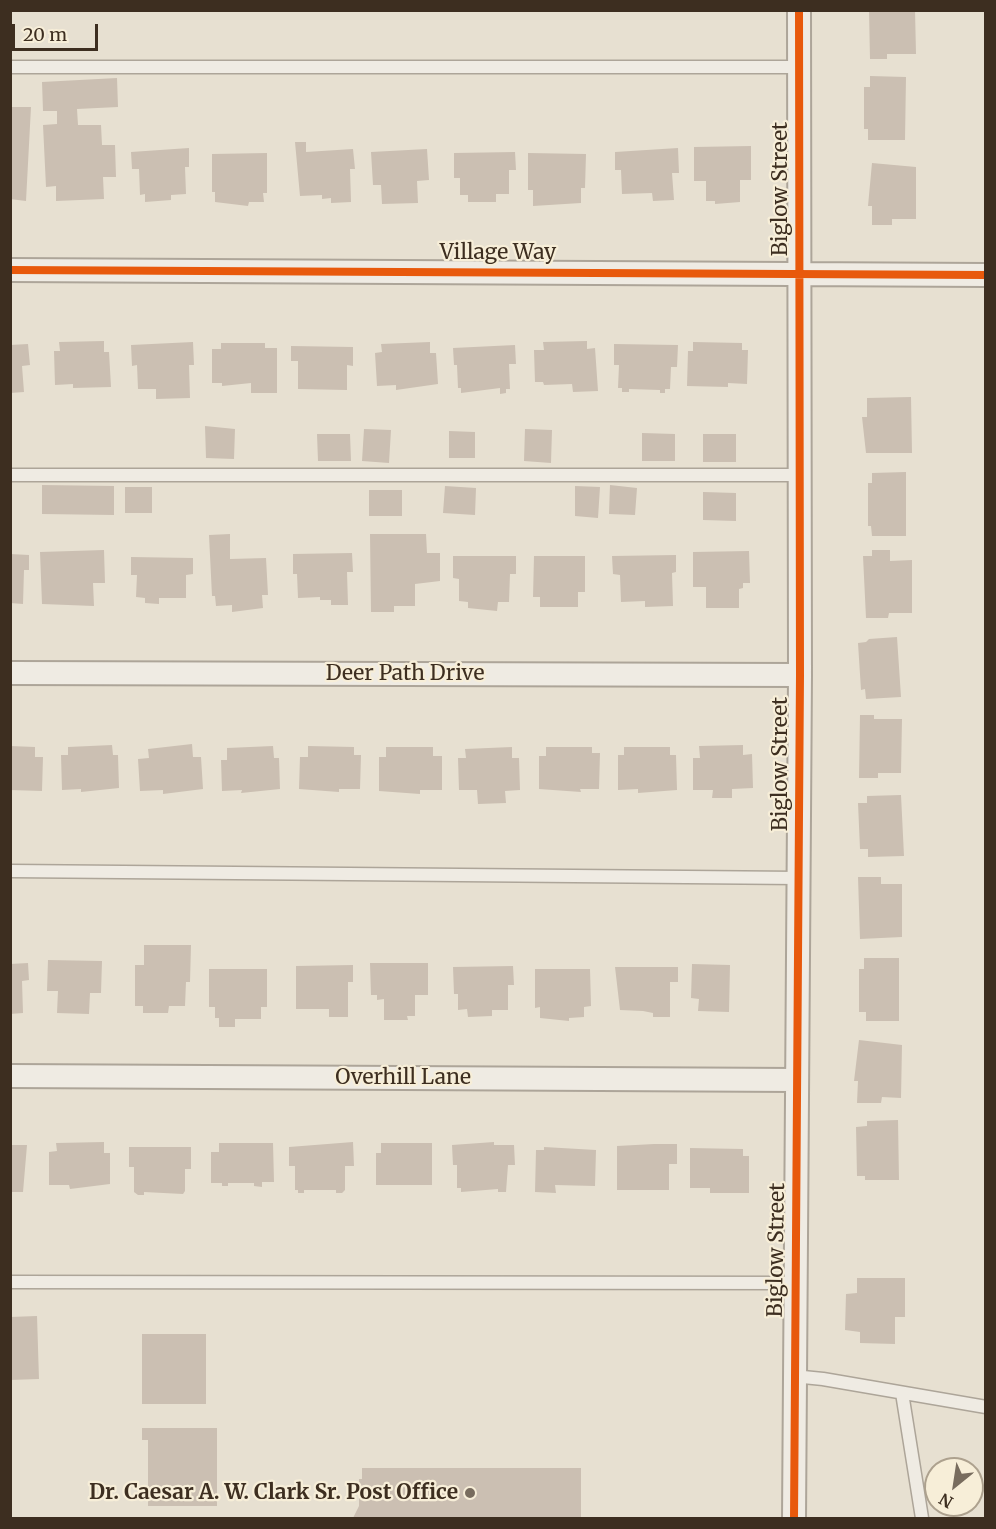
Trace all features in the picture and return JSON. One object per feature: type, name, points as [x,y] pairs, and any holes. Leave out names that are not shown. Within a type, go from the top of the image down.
[{"type":"street","name":"Biglow Street","points":[[794,1518],[793,1376],[800,675],[799,10]]},
{"type":"street","name":"Village Way","points":[[10,270],[986,274]]},
{"type":"street","name":"Deer Path Drive","points":[[10,673],[800,675]]},
{"type":"street","name":"Overhill Lane","points":[[10,1076],[796,1080]]},
{"type":"lane","points":[[10,67],[799,67]]},
{"type":"lane","points":[[10,475],[798,475]]},
{"type":"lane","points":[[10,871],[799,878]]},
{"type":"lane","points":[[10,1282],[794,1283]]},
{"type":"lane","points":[[793,1376],[986,1407]]},
{"type":"lane","points":[[902,1393],[922,1518]]},
{"type":"building","points":[[869,10],[915,10],[916,54],[887,54],[887,59],[870,59]]},
{"type":"building","points":[[870,76],[906,77],[905,140],[868,140],[868,129],[864,129],[864,87],[870,87]]},
{"type":"building","points":[[117,78],[118,107],[77,109],[78,125],[101,125],[102,145],[115,145],[116,177],[103,177],[104,199],[56,201],[56,186],[46,187],[43,125],[57,124],[57,111],[43,111],[42,82]]},
{"type":"building","points":[[10,107],[31,107],[26,201],[10,199]]},
{"type":"building","points":[[295,142],[306,142],[306,152],[353,149],[355,169],[350,169],[351,202],[331,203],[331,198],[322,199],[322,195],[300,196]]},
{"type":"building","points":[[751,146],[751,180],[740,180],[740,202],[715,204],[715,201],[706,201],[706,181],[694,181],[694,147]]},
{"type":"building","points":[[189,148],[189,167],[185,167],[186,194],[171,195],[171,200],[145,202],[145,194],[140,195],[139,169],[132,169],[131,152]]},
{"type":"building","points":[[678,148],[679,173],[672,173],[674,200],[653,201],[652,193],[622,194],[621,170],[615,170],[615,152]]},
{"type":"building","points":[[427,149],[429,180],[417,181],[418,203],[382,204],[381,185],[373,185],[371,152]]},
{"type":"building","points":[[515,152],[516,170],[509,170],[509,194],[496,194],[496,202],[468,202],[468,195],[460,195],[460,178],[454,178],[454,153]]},
{"type":"building","points":[[267,153],[267,193],[263,193],[264,202],[249,202],[248,206],[215,202],[215,192],[212,192],[212,154]]},
{"type":"building","points":[[528,153],[586,154],[585,188],[581,188],[581,203],[533,206],[533,190],[528,190]]},
{"type":"building","points":[[872,163],[916,167],[916,219],[892,219],[892,225],[872,225],[872,206],[868,206]]},
{"type":"building","points":[[104,341],[104,352],[109,352],[111,387],[73,388],[73,384],[55,385],[54,351],[60,351],[59,342]]},
{"type":"building","points":[[587,341],[587,349],[595,348],[598,391],[573,392],[572,384],[544,385],[543,382],[535,382],[534,350],[544,350],[543,342]]},
{"type":"building","points":[[193,342],[194,365],[189,365],[190,398],[156,399],[156,389],[138,389],[137,365],[132,366],[131,345]]},
{"type":"building","points":[[430,342],[430,353],[436,353],[438,384],[396,390],[396,385],[377,386],[375,353],[382,352],[381,344]]},
{"type":"building","points":[[693,342],[742,343],[742,350],[748,350],[747,384],[728,383],[728,387],[687,386],[688,351],[693,351]]},
{"type":"building","points":[[221,343],[265,343],[265,348],[277,348],[277,393],[251,393],[251,383],[222,386],[222,383],[212,383],[212,349],[221,349]]},
{"type":"building","points":[[28,344],[30,365],[22,366],[24,392],[10,393],[10,345]]},
{"type":"building","points":[[614,344],[678,345],[677,367],[671,367],[670,389],[665,389],[665,393],[660,393],[660,390],[629,389],[629,392],[622,392],[622,388],[618,388],[619,365],[614,365]]},
{"type":"building","points":[[515,345],[516,364],[509,364],[510,389],[506,389],[506,393],[500,394],[500,388],[461,393],[461,388],[458,388],[457,365],[454,365],[453,348]]},
{"type":"building","points":[[291,346],[353,347],[353,366],[347,365],[347,390],[298,389],[298,361],[291,361]]},
{"type":"building","points":[[911,397],[912,453],[866,453],[862,417],[867,417],[867,398]]},
{"type":"building","points":[[205,426],[235,429],[234,459],[206,458]]},
{"type":"building","points":[[364,429],[391,430],[389,463],[362,461]]},
{"type":"building","points":[[525,429],[552,430],[551,463],[524,461]]},
{"type":"building","points":[[449,431],[475,432],[475,458],[449,458]]},
{"type":"building","points":[[642,433],[675,434],[675,461],[642,461]]},
{"type":"building","points":[[317,434],[350,434],[351,461],[318,461]]},
{"type":"building","points":[[703,434],[736,434],[736,462],[703,462]]},
{"type":"building","points":[[906,472],[906,536],[872,536],[871,526],[868,526],[868,483],[872,483],[872,473]]},
{"type":"building","points":[[42,485],[114,486],[114,515],[42,514]]},
{"type":"building","points":[[610,485],[637,488],[635,515],[609,514]]},
{"type":"building","points":[[445,486],[476,488],[475,515],[443,513]]},
{"type":"building","points":[[575,486],[600,487],[598,518],[575,516]]},
{"type":"building","points":[[125,487],[152,487],[152,513],[125,513]]},
{"type":"building","points":[[369,490],[402,490],[402,516],[369,516]]},
{"type":"building","points":[[703,492],[736,493],[736,521],[703,520]]},
{"type":"building","points":[[230,534],[230,559],[266,558],[268,595],[262,595],[263,608],[232,612],[232,605],[216,606],[215,596],[212,596],[209,535]]},
{"type":"building","points":[[370,534],[426,534],[427,553],[440,553],[440,581],[415,584],[415,606],[394,606],[394,612],[371,612]]},
{"type":"building","points":[[104,550],[105,583],[93,583],[94,606],[42,604],[40,552]]},
{"type":"building","points":[[872,550],[890,550],[890,561],[912,560],[912,613],[889,613],[888,618],[866,618],[863,556],[872,556]]},
{"type":"building","points":[[749,551],[750,583],[743,583],[743,588],[739,589],[739,608],[706,608],[706,587],[693,587],[693,552]]},
{"type":"building","points":[[352,553],[353,572],[347,572],[348,605],[331,605],[331,600],[320,600],[320,597],[298,598],[297,574],[293,574],[293,554]]},
{"type":"building","points":[[10,554],[29,555],[29,570],[24,570],[23,604],[10,603]]},
{"type":"building","points":[[676,555],[676,572],[672,573],[673,606],[645,607],[645,601],[621,602],[620,575],[613,574],[612,556]]},
{"type":"building","points":[[453,556],[516,556],[516,574],[510,574],[509,602],[498,602],[497,611],[468,608],[468,602],[459,601],[459,579],[453,578]]},
{"type":"building","points":[[534,556],[585,556],[585,592],[578,592],[578,607],[540,607],[540,597],[533,597]]},
{"type":"building","points":[[131,557],[193,558],[193,574],[186,575],[186,598],[159,598],[159,604],[145,603],[145,598],[136,597],[137,575],[131,575]]},
{"type":"building","points":[[897,637],[901,697],[866,699],[865,689],[861,690],[858,643],[869,639]]},
{"type":"building","points":[[860,715],[874,715],[874,719],[902,719],[901,773],[878,773],[878,778],[859,778]]},
{"type":"building","points":[[192,744],[193,757],[201,757],[203,789],[163,794],[163,790],[140,791],[138,759],[149,758],[148,749]]},
{"type":"building","points":[[112,745],[113,755],[118,755],[119,788],[81,792],[81,789],[62,790],[61,755],[68,755],[68,747]]},
{"type":"building","points":[[743,745],[743,755],[752,754],[753,788],[732,789],[732,798],[712,798],[713,790],[693,790],[693,758],[700,758],[699,746]]},
{"type":"building","points":[[10,746],[35,747],[35,757],[43,757],[42,791],[10,790]]},
{"type":"building","points":[[273,746],[274,758],[279,758],[280,789],[241,793],[242,790],[222,791],[221,760],[227,760],[227,748]]},
{"type":"building","points":[[308,746],[354,747],[354,755],[361,755],[360,789],[339,789],[339,792],[299,789],[300,757],[308,757]]},
{"type":"building","points":[[386,747],[433,747],[433,756],[442,756],[442,790],[420,790],[420,794],[379,791],[379,757],[386,757]]},
{"type":"building","points":[[512,747],[512,758],[519,758],[520,790],[505,791],[506,803],[478,804],[477,790],[459,790],[458,758],[466,758],[465,749]]},
{"type":"building","points":[[546,747],[592,747],[592,753],[600,753],[599,789],[580,789],[581,792],[539,789],[539,756],[546,756]]},
{"type":"building","points":[[624,747],[670,747],[670,755],[676,755],[677,790],[638,793],[638,789],[618,790],[618,755],[624,755]]},
{"type":"building","points":[[901,795],[904,856],[868,857],[868,849],[860,849],[858,803],[867,803],[867,796]]},
{"type":"building","points":[[858,877],[881,877],[881,884],[902,884],[902,937],[860,939]]},
{"type":"building","points":[[144,945],[191,945],[190,982],[186,982],[185,1006],[169,1006],[168,1013],[143,1013],[143,1006],[135,1006],[135,965],[144,965]]},
{"type":"building","points":[[864,958],[899,958],[899,1021],[866,1021],[866,1012],[859,1012],[859,969],[864,969]]},
{"type":"building","points":[[48,960],[102,961],[101,993],[90,993],[89,1014],[57,1013],[58,991],[47,991]]},
{"type":"building","points":[[28,963],[29,980],[22,981],[23,1013],[10,1014],[10,964]]},
{"type":"building","points":[[370,963],[428,963],[428,995],[415,995],[415,1016],[407,1016],[408,1020],[384,1020],[384,999],[377,1000],[377,995],[371,995]]},
{"type":"building","points":[[692,964],[730,965],[729,1012],[698,1011],[699,999],[691,998]]},
{"type":"building","points":[[353,965],[353,982],[348,982],[348,1017],[329,1017],[329,1009],[296,1009],[296,966]]},
{"type":"building","points":[[513,966],[514,985],[508,985],[508,1010],[492,1010],[492,1016],[468,1017],[467,1009],[458,1010],[458,994],[454,994],[453,967]]},
{"type":"building","points":[[615,967],[678,967],[678,982],[670,982],[670,1017],[653,1017],[653,1013],[620,1010]]},
{"type":"building","points":[[209,969],[267,969],[267,1007],[261,1007],[261,1019],[235,1019],[235,1027],[219,1027],[219,1018],[215,1018],[215,1007],[209,1007]]},
{"type":"building","points":[[535,969],[590,969],[591,1006],[584,1007],[584,1017],[569,1018],[569,1021],[540,1018],[540,1007],[535,1008]]},
{"type":"building","points":[[859,1040],[902,1045],[901,1098],[882,1097],[881,1103],[857,1103],[858,1081],[854,1081]]},
{"type":"building","points":[[898,1120],[899,1180],[865,1180],[865,1176],[857,1176],[856,1127],[867,1126],[867,1121]]},
{"type":"building","points":[[104,1142],[104,1153],[110,1153],[110,1184],[70,1189],[69,1185],[49,1185],[49,1152],[57,1151],[56,1143]]},
{"type":"building","points":[[353,1142],[354,1166],[345,1166],[345,1190],[342,1193],[336,1193],[336,1190],[304,1190],[304,1193],[298,1193],[298,1190],[295,1190],[295,1166],[289,1166],[289,1147]]},
{"type":"building","points":[[494,1142],[494,1145],[514,1145],[515,1165],[508,1165],[506,1192],[498,1192],[498,1189],[461,1192],[461,1188],[457,1188],[457,1165],[453,1165],[452,1145]]},
{"type":"building","points":[[219,1143],[273,1143],[274,1182],[262,1182],[262,1187],[254,1186],[254,1183],[228,1183],[228,1186],[222,1186],[222,1183],[211,1183],[211,1152],[219,1152]]},
{"type":"building","points":[[381,1143],[432,1143],[432,1185],[376,1185],[376,1153],[381,1153]]},
{"type":"building","points":[[677,1144],[677,1164],[669,1164],[669,1190],[617,1190],[617,1146]]},
{"type":"building","points":[[10,1145],[27,1145],[23,1192],[10,1192]]},
{"type":"building","points":[[129,1147],[191,1147],[191,1169],[185,1169],[183,1194],[144,1192],[144,1195],[138,1195],[134,1192],[134,1167],[129,1167]]},
{"type":"building","points":[[544,1147],[596,1150],[595,1186],[555,1185],[556,1193],[535,1192],[536,1150],[544,1150]]},
{"type":"building","points":[[690,1148],[743,1149],[743,1156],[749,1156],[749,1193],[710,1193],[710,1188],[690,1188]]},
{"type":"building","points":[[857,1278],[905,1278],[905,1317],[895,1317],[895,1344],[860,1343],[860,1332],[845,1330],[846,1294],[857,1293]]},
{"type":"building","points":[[37,1316],[39,1379],[10,1380],[10,1317]]},
{"type":"building","points":[[142,1334],[206,1334],[206,1404],[142,1404]]},
{"type":"building","points":[[142,1428],[217,1428],[217,1506],[148,1506],[148,1440],[142,1440]]},
{"type":"building","name":"Dr. Caesar A. W. Clark Sr. Post Office","points":[[362,1468],[581,1468],[581,1518],[353,1518],[359,1506],[359,1479],[362,1479]]},
{"type":"cycle path","points":[[794,1518],[800,675],[799,10]]},
{"type":"cycle path","points":[[10,270],[986,275]]},
{"type":"place","name":"Dr. Caesar A. W. Clark Sr. Post Office","points":[[470,1493]]}]
